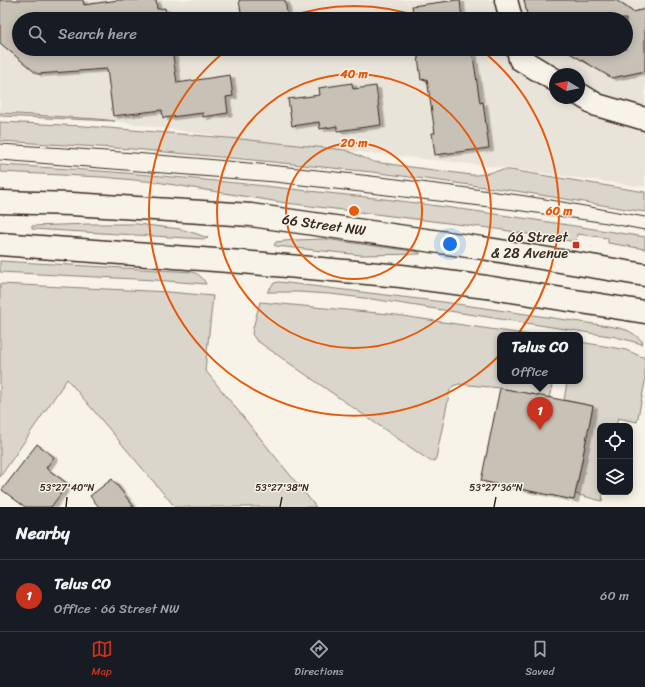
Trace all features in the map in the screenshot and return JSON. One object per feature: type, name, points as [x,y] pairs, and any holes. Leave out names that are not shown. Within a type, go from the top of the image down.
[{"type":"main road","points":[[506,0],[509,12]]},
{"type":"main road","points":[[519,56],[520,59],[549,76]]},
{"type":"main road","points":[[585,98],[597,105],[645,119]]},
{"type":"main road","name":"66 Street NW","points":[[0,202],[72,204],[251,215],[482,248],[645,276]]},
{"type":"main road","points":[[0,244],[242,262],[401,276],[486,287],[645,312]]},
{"type":"shaded area","points":[[0,0],[645,0],[645,187],[498,167],[240,139],[105,120],[0,113]]},
{"type":"shaded area","points":[[0,113],[98,119],[115,121],[0,116]]},
{"type":"shaded area","points":[[0,122],[84,126],[240,139],[345,150],[374,162],[471,175],[500,170],[510,170],[645,192],[645,212],[516,191],[372,172],[132,149],[0,141]]},
{"type":"shaded area","points":[[0,165],[116,172],[403,201],[645,237],[645,249],[608,243],[608,238],[577,234],[576,242],[497,229],[286,203],[156,182],[102,177],[0,172]]},
{"type":"shaded area","points":[[137,224],[180,229],[208,238],[32,229],[32,226]]},
{"type":"shaded area","points":[[324,239],[420,252],[420,254],[361,255],[274,245],[276,242]]},
{"type":"shaded area","points":[[0,261],[193,272],[198,274],[206,284],[0,272]]},
{"type":"shaded area","points":[[279,282],[443,302],[608,326],[627,330],[643,342],[642,344],[616,337],[372,299],[330,294],[267,292],[274,283]]},
{"type":"shaded area","points":[[0,284],[169,292],[213,296],[205,370],[316,507],[175,507],[67,379],[0,477]]},
{"type":"shaded area","points":[[260,302],[389,314],[510,332],[497,332],[497,384],[552,384],[549,398],[500,388],[459,384],[453,386],[450,390],[436,458],[434,461],[430,461],[256,340],[252,334]]},
{"type":"shaded area","points":[[583,343],[626,350],[645,358],[645,382],[637,422],[618,418],[617,423],[597,423],[597,495],[603,495],[602,501],[575,494],[593,406],[564,400],[567,384],[583,384]]},
{"type":"building","points":[[0,0],[83,0],[84,5],[118,0],[156,0],[157,9],[165,8],[166,12],[12,12],[12,53],[0,43]]},
{"type":"building","points":[[239,0],[285,0],[287,12],[241,12]]},
{"type":"building","points":[[460,0],[461,12],[413,12],[412,6]]},
{"type":"building","points":[[524,0],[616,0],[633,12],[527,12]]},
{"type":"building","points":[[645,9],[645,71],[612,78],[575,56],[633,56],[633,12]]},
{"type":"building","points":[[16,56],[173,56],[177,83],[230,75],[233,96],[226,97],[228,113],[203,117],[203,113],[163,118],[162,110],[113,116],[107,69],[37,74]]},
{"type":"building","points":[[418,56],[473,56],[480,103],[483,102],[489,148],[435,155],[432,133],[435,133],[427,79],[421,80]]},
{"type":"building","points":[[352,83],[353,89],[376,86],[381,125],[337,131],[337,126],[320,129],[319,122],[292,126],[288,99],[320,95],[319,88]]},
{"type":"building","points":[[500,388],[593,406],[574,500],[481,481]]},
{"type":"building","points":[[37,444],[54,457],[46,468],[68,484],[51,507],[25,507],[2,490]]},
{"type":"building","points":[[112,479],[134,507],[99,507],[90,496]]},
{"type":"tram line","points":[[0,144],[198,158],[329,171],[526,196],[645,217]]},
{"type":"tram line","points":[[0,160],[275,182],[515,210],[645,230]]},
{"type":"place","name":"66 Street & 28 Avenue","points":[[576,245]]},
{"type":"place","name":"Telus CO","points":[[540,430]]}]
